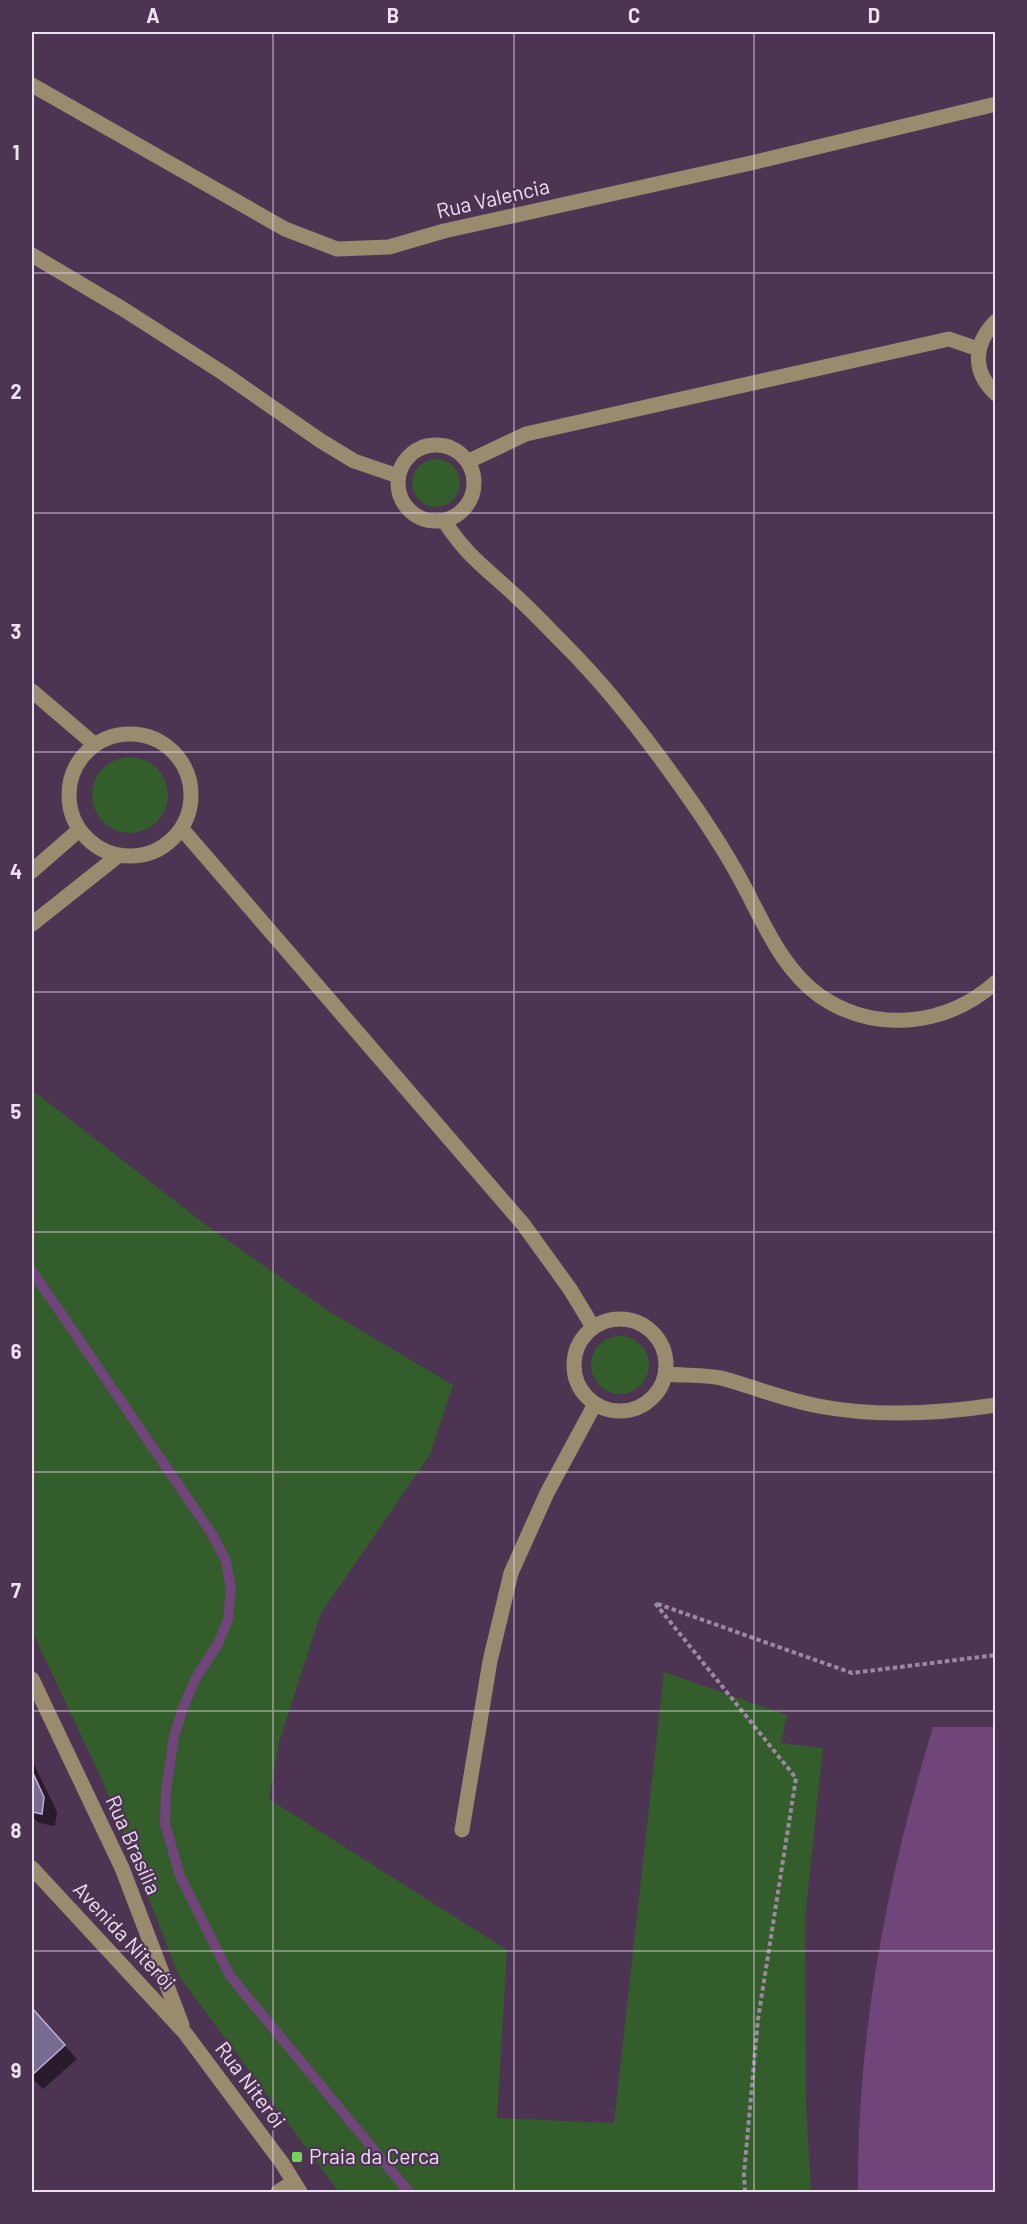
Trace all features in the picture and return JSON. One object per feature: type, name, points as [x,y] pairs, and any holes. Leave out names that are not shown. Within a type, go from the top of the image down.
[{"type":"street","name":"Rua Valencia","points":[[32,85],[285,229],[337,249],[389,247],[444,231],[750,163],[996,104]]},
{"type":"street","points":[[32,255],[123,309],[354,461],[398,476]]},
{"type":"street","points":[[996,321],[986,331],[978,349],[979,368],[987,386],[996,394]]},
{"type":"street","points":[[469,461],[526,434],[949,339],[978,349]]},
{"type":"street","points":[[443,445],[457,451],[469,461],[474,476],[475,490],[469,505],[458,516],[445,522],[429,522],[415,516],[404,505],[398,492],[398,476],[403,462],[414,451],[428,446],[443,445]]},
{"type":"street","points":[[445,522],[469,555],[519,599],[612,696],[654,749],[703,818],[736,872],[784,960],[800,980],[820,996],[843,1009],[867,1018],[893,1021],[919,1020],[942,1014],[965,1005],[996,982]]},
{"type":"street","points":[[32,691],[94,744]]},
{"type":"street","points":[[117,734],[141,734],[163,743],[181,760],[191,782],[191,806],[182,829],[165,846],[143,855],[119,855],[96,846],[79,830],[69,808],[69,784],[78,761],[94,744],[117,734]]},
{"type":"street","points":[[182,829],[523,1224],[570,1289],[593,1327]]},
{"type":"street","points":[[32,871],[79,830]]},
{"type":"street","points":[[32,924],[119,855]]},
{"type":"street","points":[[628,1319],[645,1326],[658,1339],[666,1355],[666,1374],[659,1391],[646,1404],[630,1411],[611,1411],[595,1404],[581,1392],[574,1375],[573,1357],[580,1340],[593,1327],[610,1320],[628,1319]]},
{"type":"street","points":[[666,1374],[723,1378],[770,1395],[809,1404],[868,1412],[918,1413],[996,1405]]},
{"type":"street","points":[[462,1830],[490,1661],[510,1573],[547,1493],[595,1404]]},
{"type":"street","name":"Rua Brasília","points":[[32,1679],[122,1868],[185,2033]]},
{"type":"street","name":"Avenida Niterói","points":[[32,1868],[185,2033]]},
{"type":"street","name":"Rua Niterói","points":[[185,2033],[282,2163],[296,2187]]},
{"type":"street","points":[[278,2193],[296,2187]]},
{"type":"path","points":[[745,2193],[744,2174],[758,2019],[796,1778],[655,1603],[852,1673],[996,1655]]},
{"type":"green space","points":[[436,459],[453,466],[460,483],[453,500],[436,507],[419,500],[412,483],[419,466]]},
{"type":"green space","points":[[130,757],[145,760],[157,768],[165,780],[168,795],[165,810],[157,822],[145,830],[130,833],[115,830],[103,822],[95,810],[92,795],[95,780],[103,768],[115,760]]},
{"type":"green space","points":[[32,1090],[206,1225],[330,1312],[453,1385],[430,1455],[321,1613],[279,1742],[269,1799],[507,1950],[497,2118],[614,2123],[664,1672],[787,1715],[781,1743],[823,1748],[805,1918],[806,2101],[811,2192],[339,2192],[179,1976],[104,1784],[32,1631]]},
{"type":"green space","points":[[620,1336],[631,1338],[644,1349],[649,1365],[647,1376],[636,1389],[620,1394],[609,1392],[596,1381],[591,1365],[593,1354],[604,1341]]},
{"type":"shaded area","points":[[933,1727],[995,1727],[995,2192],[858,2192],[863,2074],[878,1957],[902,1841]]},
{"type":"building","points":[[32,1771],[44,1797],[42,1814],[32,1812]]},
{"type":"building","points":[[32,2008],[65,2045],[32,2075]]},
{"type":"waterway","points":[[32,1271],[212,1534],[226,1561],[231,1589],[228,1619],[218,1644],[196,1678],[184,1705],[174,1737],[166,1790],[165,1824],[180,1876],[230,1976],[409,2192]]},
{"type":"place","name":"Praia da Cerca","points":[[297,2157]]}]
